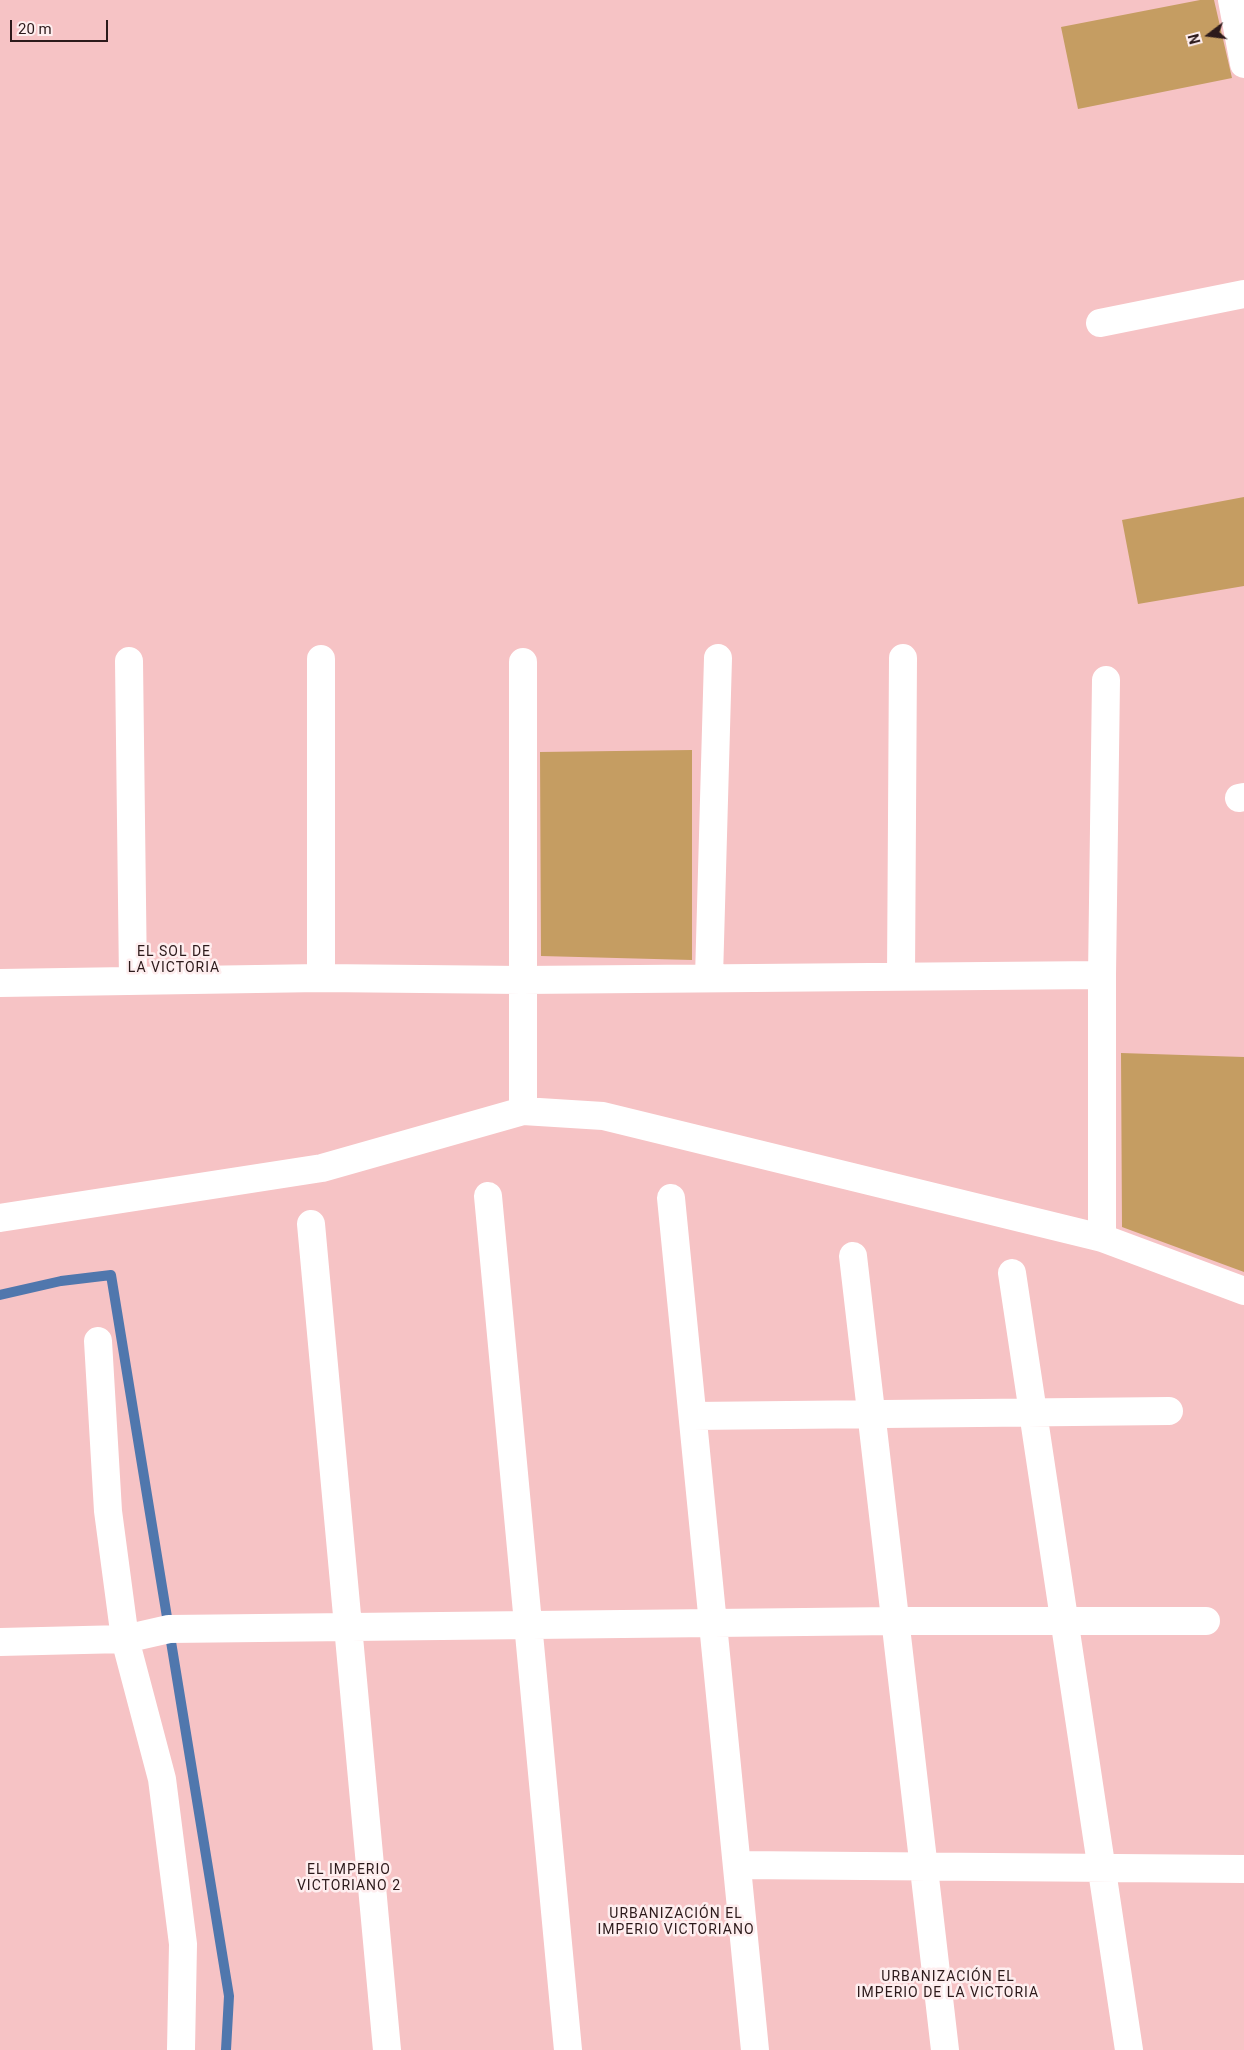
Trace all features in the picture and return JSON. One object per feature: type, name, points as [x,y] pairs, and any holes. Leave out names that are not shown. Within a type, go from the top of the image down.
[{"type":"street","points":[[1232,0],[1244,64]]},
{"type":"street","points":[[1100,323],[1244,294]]},
{"type":"street","points":[[709,978],[718,658]]},
{"type":"street","points":[[900,976],[903,658]]},
{"type":"street","points":[[321,659],[321,978]]},
{"type":"street","points":[[129,661],[133,980]]},
{"type":"street","points":[[523,662],[523,1111]]},
{"type":"street","points":[[1102,1238],[1102,975],[1106,680]]},
{"type":"street","points":[[0,984],[133,980],[321,978],[522,980],[1102,975]]},
{"type":"street","points":[[0,1218],[322,1168],[523,1111],[603,1116],[1102,1238],[1244,1291]]},
{"type":"street","points":[[488,1196],[568,2050]]},
{"type":"street","points":[[672,1198],[755,2050]]},
{"type":"street","points":[[312,1224],[387,2050]]},
{"type":"street","points":[[853,1256],[945,2050]]},
{"type":"street","points":[[1012,1273],[1129,2050]]},
{"type":"street","points":[[98,1341],[108,1511],[125,1639],[162,1779],[183,1944],[181,2050]]},
{"type":"street","points":[[693,1416],[1169,1411]]},
{"type":"street","points":[[0,1642],[125,1639],[169,1629],[895,1621],[1206,1621]]},
{"type":"street","points":[[737,1865],[1244,1869]]},
{"type":"shaded area","points":[[1200,0],[1214,0],[1232,78],[1078,109],[1061,27]]},
{"type":"shaded area","points":[[1244,497],[1244,586],[1138,604],[1122,520]]},
{"type":"shaded area","points":[[692,750],[692,960],[541,956],[540,752]]},
{"type":"shaded area","points":[[1121,1053],[1244,1057],[1244,1272],[1122,1227]]},
{"type":"waterway","points":[[0,1295],[61,1281],[111,1275],[229,1996],[226,2050]]},
{"type":"district","name":"EL SOL DE LA VICTORIA","points":[[174,960]]},
{"type":"district","name":"EL IMPERIO VICTORIANO 2","points":[[349,1878]]},
{"type":"district","name":"URBANIZACIÓN EL IMPERIO VICTORIANO","points":[[676,1922]]},
{"type":"district","name":"URBANIZACIÓN EL IMPERIO DE LA VICTORIA","points":[[948,1985]]}]
